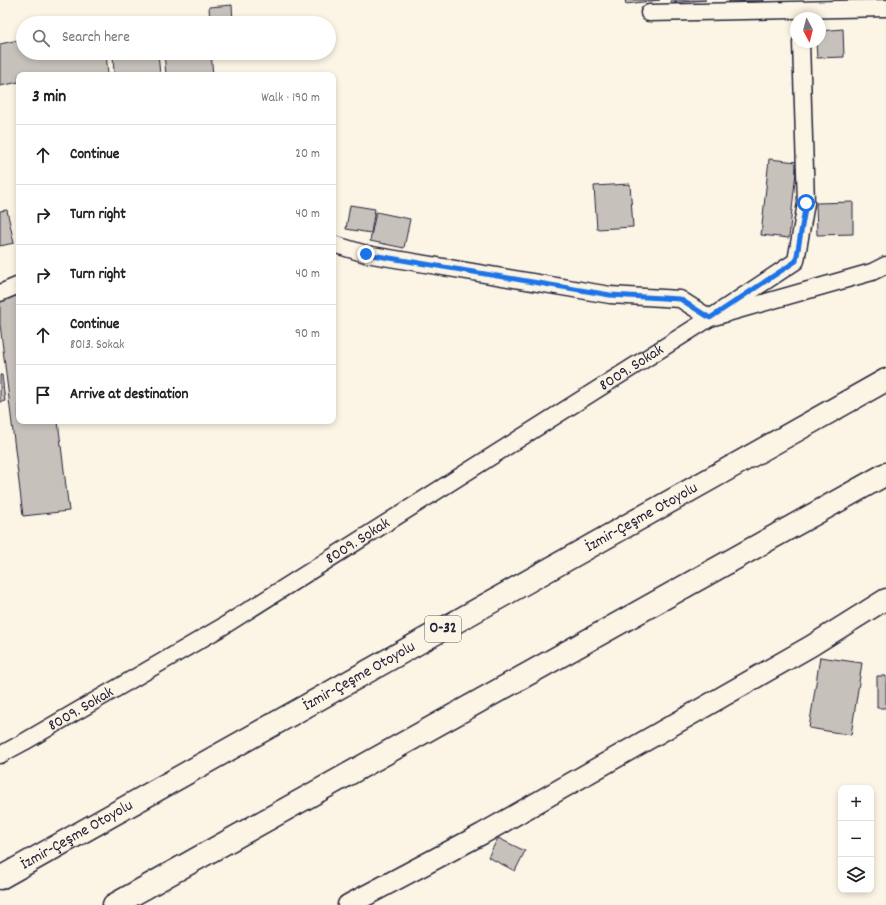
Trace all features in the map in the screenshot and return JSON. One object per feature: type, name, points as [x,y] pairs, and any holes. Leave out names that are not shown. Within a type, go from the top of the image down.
[{"type":"highway","name":"İzmir-Çeşme Otoyolu","points":[[0,878],[886,380]]},
{"type":"highway","points":[[114,905],[886,474]]},
{"type":"street","points":[[826,12],[886,8]]},
{"type":"street","points":[[649,14],[790,14]]},
{"type":"street","name":"8009. Sokak","points":[[0,755],[222,628],[710,318],[796,261],[806,203],[801,48]]},
{"type":"street","points":[[336,245],[366,254],[610,295],[680,299],[710,318],[872,272],[886,265]]},
{"type":"street","points":[[0,293],[16,286]]},
{"type":"street","points":[[348,905],[482,834],[811,646],[886,599]]},
{"type":"building","points":[[625,0],[660,0],[626,4]]},
{"type":"building","points":[[671,0],[706,0],[671,3]]},
{"type":"building","points":[[729,0],[764,0],[764,1],[729,2]]},
{"type":"building","points":[[232,5],[233,16],[210,16],[209,7]]},
{"type":"building","points":[[843,29],[844,57],[817,58],[816,48],[826,48],[826,30]]},
{"type":"building","points":[[16,41],[16,60],[107,60],[108,72],[16,72],[16,83],[0,86],[0,44]]},
{"type":"building","points":[[113,60],[159,60],[160,72],[114,72]]},
{"type":"building","points":[[165,60],[212,60],[213,72],[166,72]]},
{"type":"building","points":[[769,159],[797,162],[789,238],[761,235]]},
{"type":"building","points":[[630,184],[633,227],[597,229],[594,186]]},
{"type":"building","points":[[853,202],[853,234],[817,235],[816,203]]},
{"type":"building","points":[[350,205],[375,209],[371,233],[346,229]]},
{"type":"building","points":[[7,210],[14,243],[0,246],[0,211]]},
{"type":"building","points":[[376,212],[410,219],[404,248],[370,241]]},
{"type":"building","points":[[16,293],[16,424],[58,424],[69,511],[23,516],[0,324],[0,300]]},
{"type":"building","points":[[0,375],[2,375],[5,401],[0,402]]},
{"type":"building","points":[[820,657],[862,663],[851,735],[809,728]]},
{"type":"building","points":[[877,676],[886,676],[886,708],[877,708]]},
{"type":"building","points":[[498,838],[525,851],[515,871],[488,857]]},
{"type":"route","points":[[366,254],[610,295],[680,299],[710,318],[796,261],[806,203]]}]
